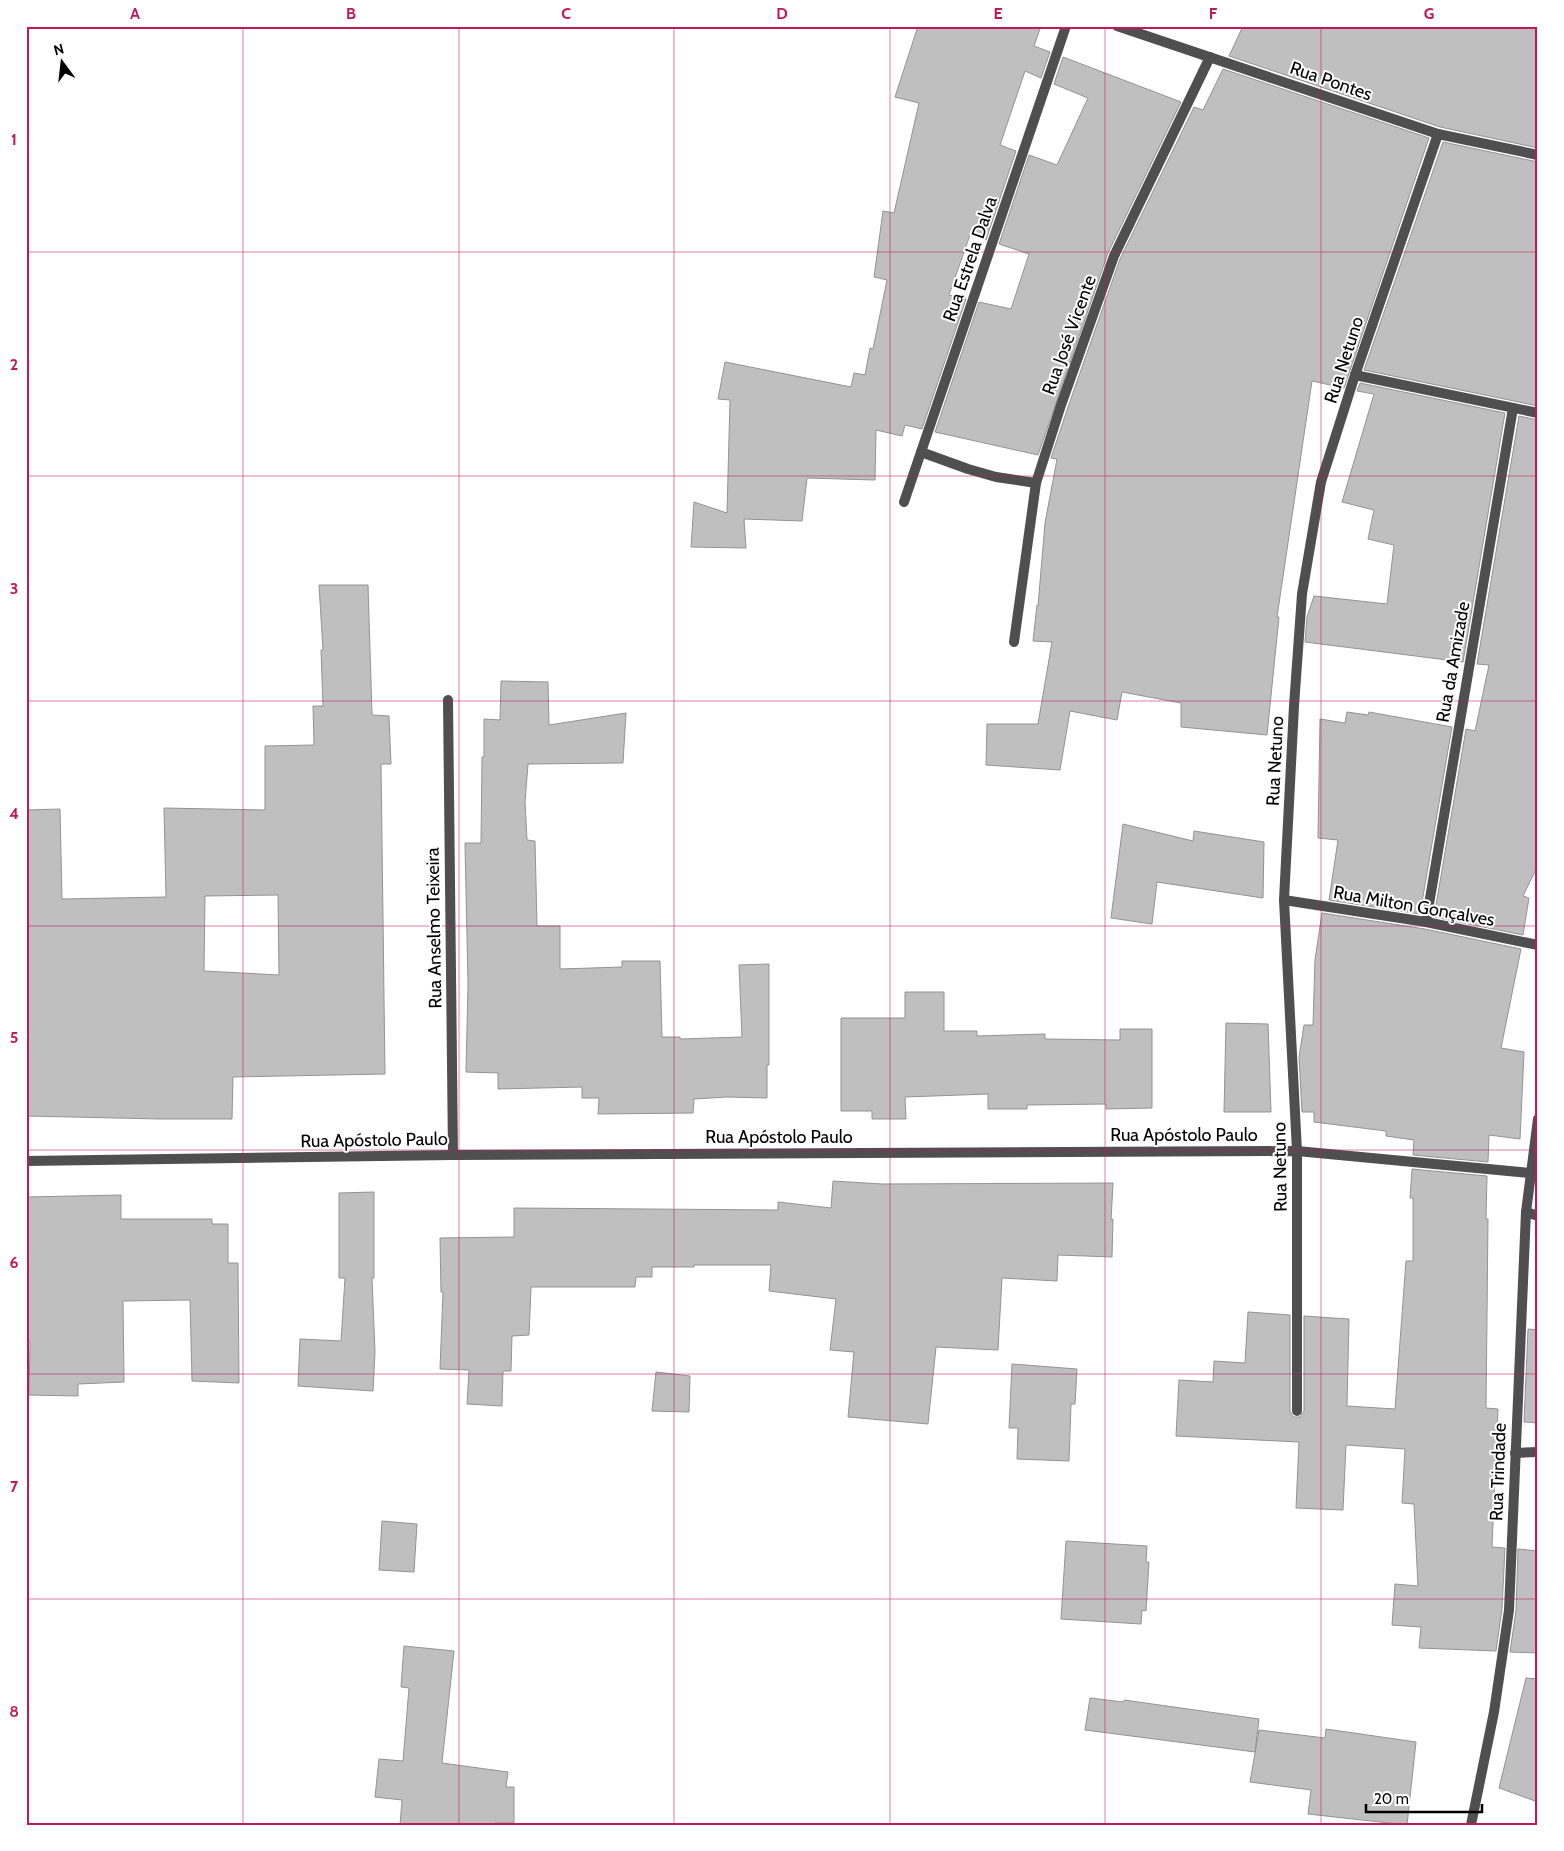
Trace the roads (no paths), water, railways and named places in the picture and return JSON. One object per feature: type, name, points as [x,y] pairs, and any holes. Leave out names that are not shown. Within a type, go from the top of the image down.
[{"type":"street","name":"Rua Estrela Dalva","points":[[904,502],[1066,26]]},
{"type":"street","name":"Rua Pontes","points":[[1117,26],[1438,134],[1538,156]]},
{"type":"street","name":"Rua José Vicente","points":[[1014,642],[1036,483],[1061,405],[1114,256],[1210,57]]},
{"type":"street","name":"Rua Netuno","points":[[1297,1411],[1297,1151],[1284,900],[1302,594],[1321,482],[1355,375],[1438,134]]},
{"type":"street","points":[[1355,375],[1538,413]]},
{"type":"street","name":"Rua da Amizade","points":[[1426,922],[1513,408]]},
{"type":"street","points":[[921,452],[968,469],[1036,483]]},
{"type":"street","name":"Rua Anselmo Teixeira","points":[[448,700],[453,1155]]},
{"type":"street","name":"Rua Milton Gonçalves","points":[[1284,900],[1426,922],[1538,945]]},
{"type":"street","name":"Rua Trindade","points":[[1471,1825],[1494,1712],[1509,1610],[1526,1212],[1538,1119]]},
{"type":"street","name":"Rua Apóstolo Paulo","points":[[26,1161],[453,1155],[1297,1151],[1530,1173]]},
{"type":"street","points":[[1526,1212],[1538,1216]]},
{"type":"street","points":[[1515,1453],[1538,1452]]}]
